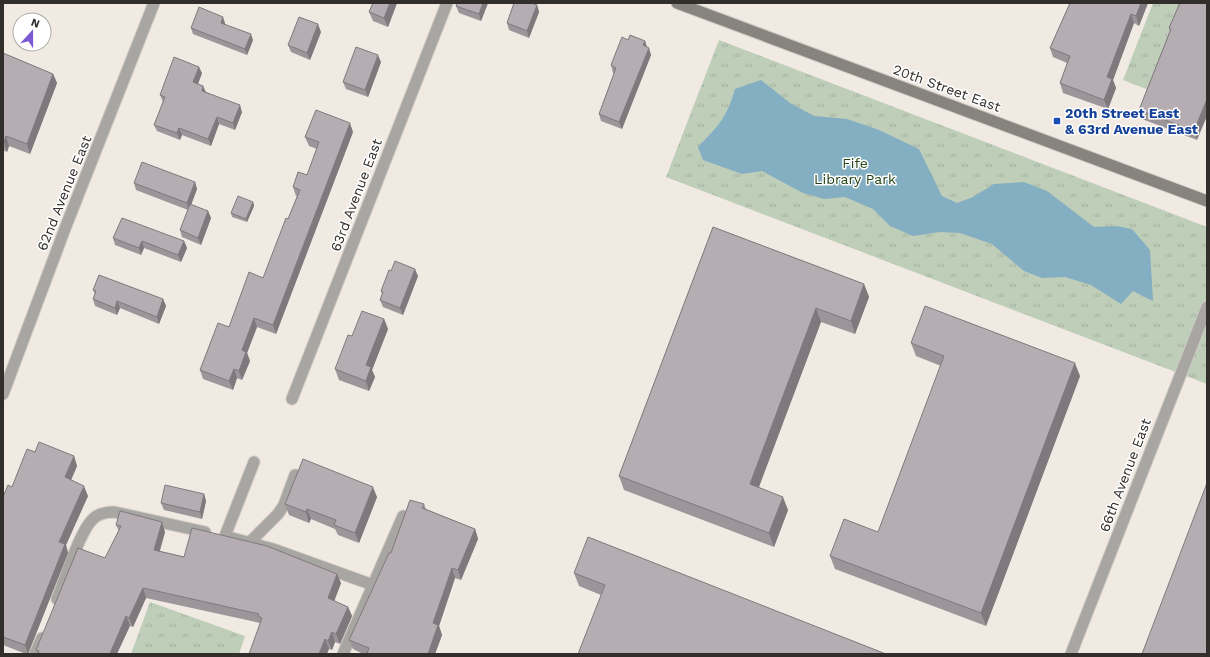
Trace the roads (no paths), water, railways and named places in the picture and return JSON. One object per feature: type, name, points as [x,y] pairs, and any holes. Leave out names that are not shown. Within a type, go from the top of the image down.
[{"type":"main road","name":"20th Street East","points":[[677,3],[1207,201]]},
{"type":"street","name":"62nd Avenue East","points":[[3,394],[61,240],[154,3]]},
{"type":"street","name":"63rd Avenue East","points":[[292,399],[447,3]]},
{"type":"street","name":"66th Avenue East","points":[[1071,654],[1207,308]]},
{"type":"street","points":[[225,536],[254,462]]},
{"type":"street","points":[[250,542],[278,514],[284,505],[295,475]]},
{"type":"street","points":[[52,611],[84,533],[92,519],[100,514],[114,512],[250,542],[303,559],[373,585]]},
{"type":"street","points":[[343,654],[403,516]]},
{"type":"street","points":[[35,654],[46,626]]},
{"type":"water","points":[[761,80],[790,103],[814,116],[847,119],[879,130],[919,149],[942,196],[957,203],[973,197],[994,184],[1024,182],[1047,191],[1094,227],[1116,226],[1132,229],[1150,250],[1153,301],[1133,291],[1121,304],[1091,285],[1065,277],[1042,278],[1024,271],[992,244],[960,233],[940,232],[913,236],[890,226],[873,209],[845,197],[824,199],[803,193],[762,171],[742,174],[703,160],[698,147],[725,115],[735,89]]},
{"type":"place","name":"20th Street East & 63rd Avenue East","points":[[1057,121]]},
{"type":"park label","name":"Fife Library Park","points":[[855,172]]}]
